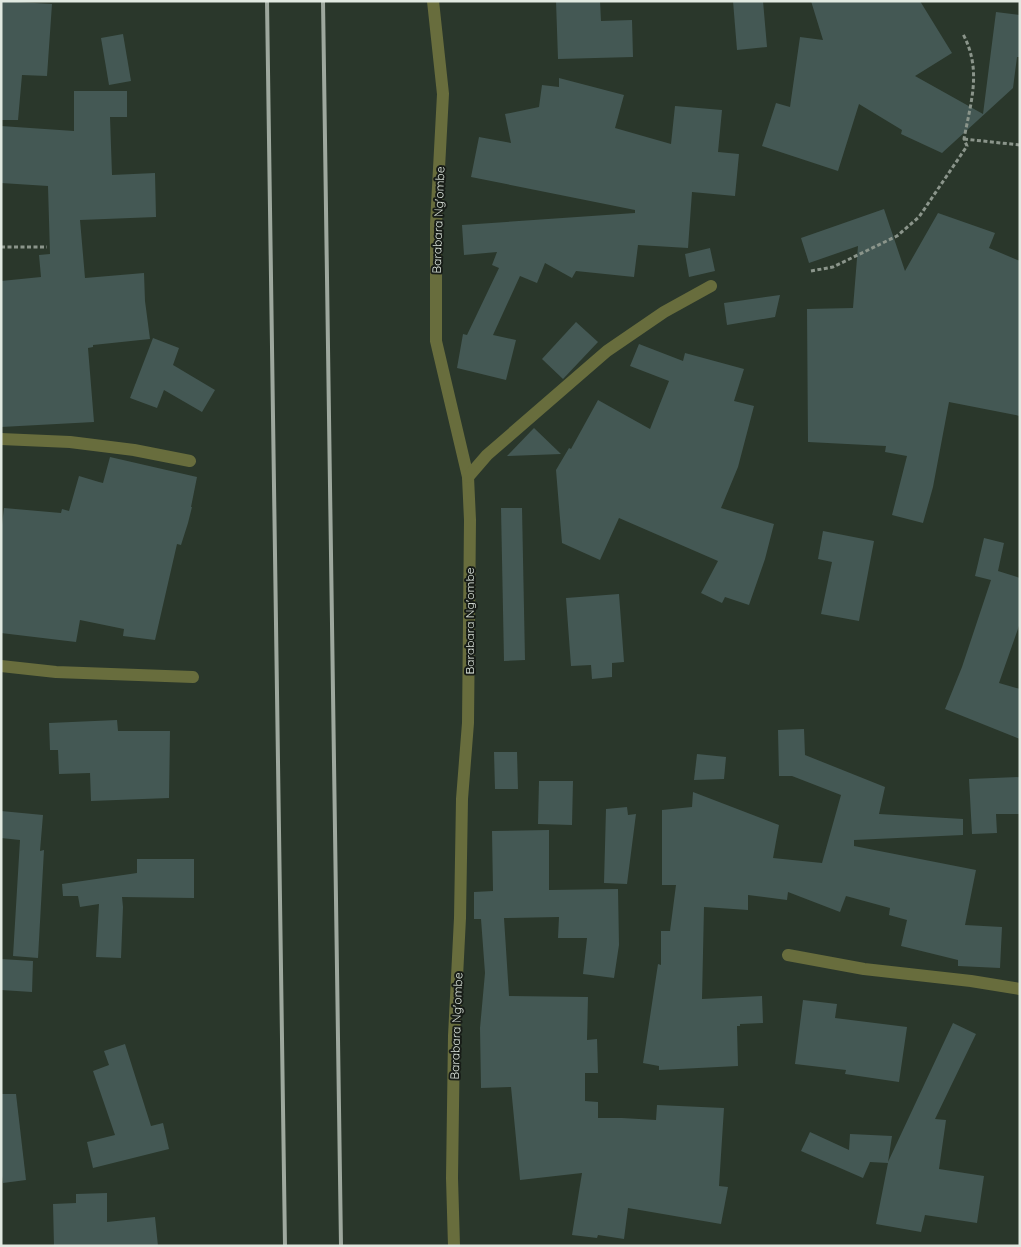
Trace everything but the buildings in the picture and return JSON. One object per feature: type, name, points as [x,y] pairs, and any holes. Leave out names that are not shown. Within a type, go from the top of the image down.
[{"type":"street","name":"Barabara Ng'ombe","points":[[433,1],[443,94],[436,224],[436,341],[468,477],[470,520],[468,723],[462,799],[460,918],[454,1036],[452,1178],[454,1246]]},
{"type":"street","points":[[468,477],[487,455],[607,350],[664,312],[711,286]]},
{"type":"street","points":[[1,439],[70,442],[134,450],[190,461]]},
{"type":"street","points":[[1,666],[56,672],[193,677]]},
{"type":"street","points":[[788,955],[864,969],[962,980],[1020,989]]},
{"type":"path","points":[[811,271],[832,267],[897,236],[919,217],[967,146],[964,139],[975,74],[970,47],[963,34]]},
{"type":"path","points":[[964,139],[1020,145]]},
{"type":"path","points":[[1,247],[46,247]]},
{"type":"railway","points":[[267,1],[285,1246]]},
{"type":"railway","points":[[323,1],[341,1246]]}]
